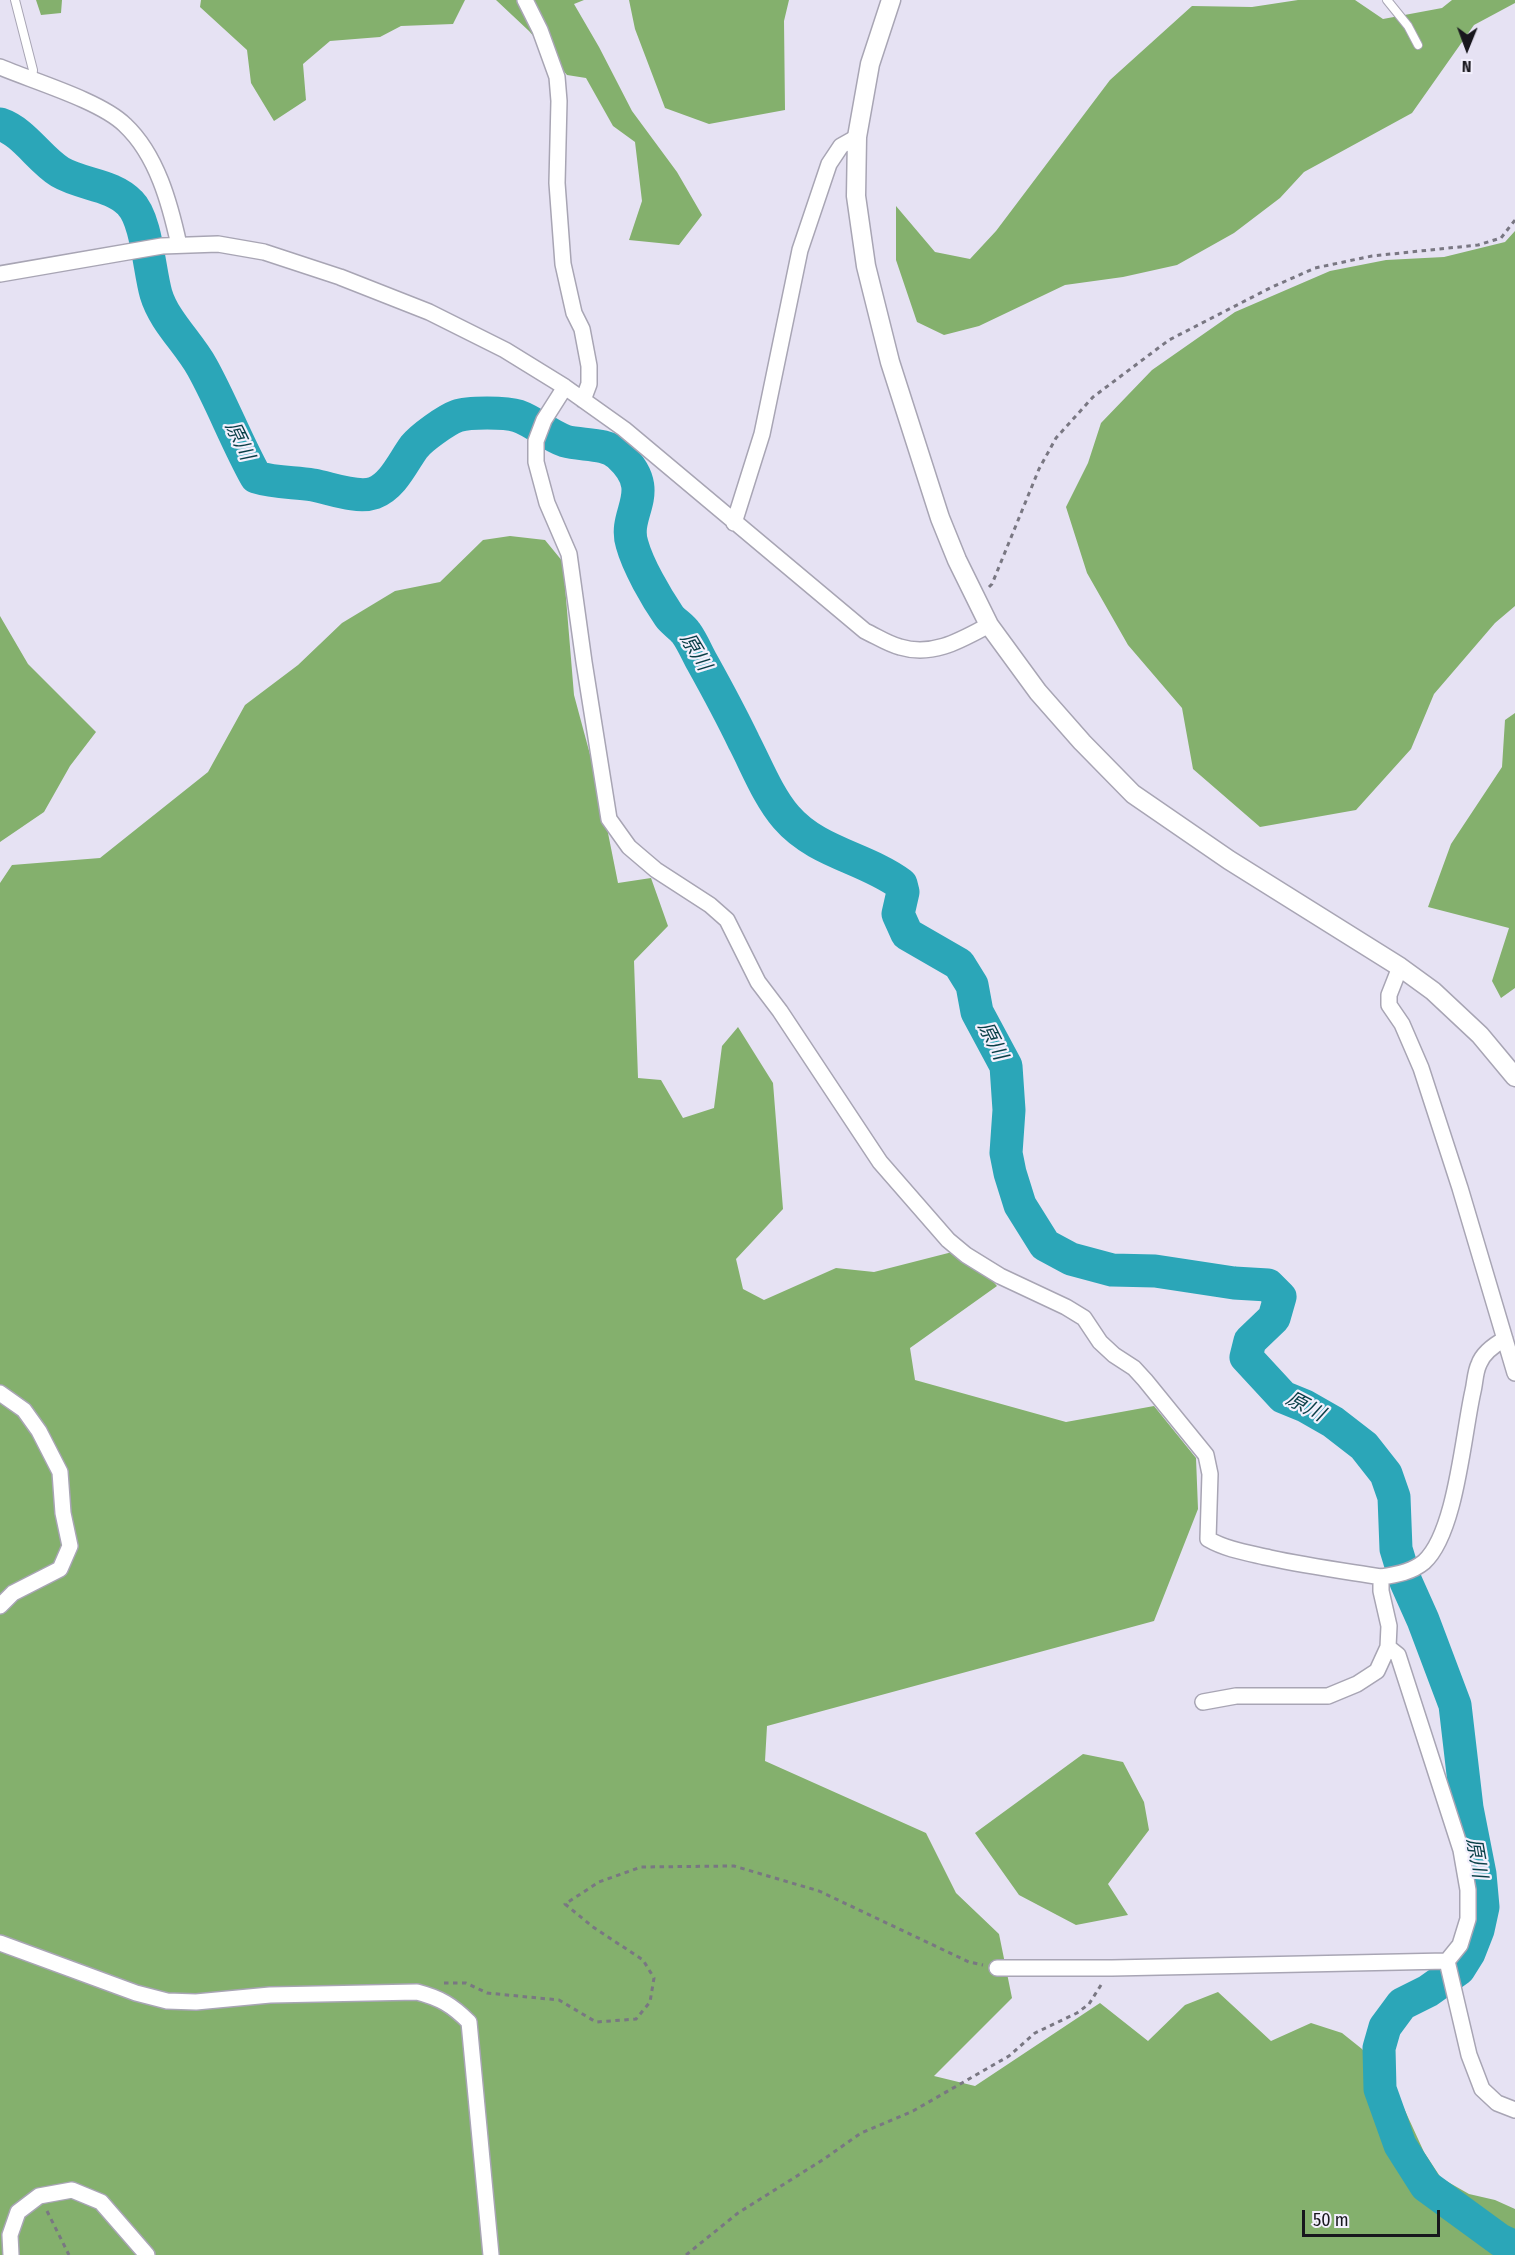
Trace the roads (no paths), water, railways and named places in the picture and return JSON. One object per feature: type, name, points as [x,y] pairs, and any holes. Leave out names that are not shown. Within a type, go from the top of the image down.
[{"type":"street","points":[[525,0],[540,30],[557,77],[559,101],[557,183],[563,264],[574,313],[582,329],[589,366],[589,384],[583,400]]},
{"type":"street","points":[[891,0],[870,64],[857,137],[856,196],[866,266],[890,362],[940,518],[957,560],[989,625],[1038,692],[1082,742],[1134,794],[1229,860],[1400,967],[1441,998],[1480,1035],[1515,1077]]},
{"type":"street","points":[[0,67],[98,107],[125,124],[147,153],[170,204],[179,245]]},
{"type":"street","points":[[734,523],[762,434],[800,250],[829,164],[841,146],[857,137]]},
{"type":"street","points":[[0,274],[162,246],[218,244],[264,252],[340,277],[429,312],[505,350],[565,387],[624,429],[865,631],[899,647],[926,651],[954,643],[989,625]]},
{"type":"street","points":[[565,387],[544,420],[536,441],[536,462],[547,503],[569,554],[609,819],[629,847],[656,870],[710,905],[727,920],[758,982],[780,1011],[880,1162],[948,1240],[966,1255],[1000,1276],[1066,1306],[1083,1318],[1100,1342],[1145,1380],[1206,1455],[1210,1474],[1208,1539],[1221,1546],[1267,1557],[1313,1567],[1381,1577],[1404,1572],[1423,1563],[1434,1550],[1452,1506],[1479,1363],[1492,1346],[1505,1339]]},
{"type":"street","points":[[1400,967],[1389,995],[1389,1005],[1402,1024],[1421,1068],[1460,1188],[1515,1373]]},
{"type":"street","points":[[0,1393],[24,1410],[39,1431],[60,1472],[63,1513],[70,1546],[60,1569],[14,1593],[0,1606]]},
{"type":"street","points":[[1203,1702],[1236,1696],[1328,1696],[1357,1684],[1377,1671],[1389,1647],[1389,1626],[1381,1591],[1381,1577]]},
{"type":"street","points":[[1389,1647],[1398,1655],[1461,1850],[1468,1890],[1468,1919],[1460,1945],[1448,1964],[1468,2055],[1482,2089],[1497,2103],[1515,2110]]},
{"type":"street","points":[[0,1944],[136,1993],[167,2001],[196,2002],[270,1995],[417,1992],[454,2007],[469,2022],[491,2255]]},
{"type":"street","points":[[997,1968],[1448,1964]]},
{"type":"street","points":[[11,2255],[10,2235],[18,2212],[39,2196],[72,2190],[101,2202],[147,2255]]},
{"type":"lane","points":[[15,0],[33,70],[32,80]]},
{"type":"lane","points":[[1387,0],[1408,26],[1418,45]]},
{"type":"waterway","name":"原川","points":[[0,124],[17,133],[52,167],[78,180],[115,192],[130,203],[136,211],[144,233],[160,304],[202,367],[256,477],[313,485],[352,494],[374,493],[387,485],[414,447],[428,434],[457,416],[478,413],[518,416],[565,441],[600,446],[619,455],[631,468],[638,491],[630,533],[638,562],[669,616],[690,640],[774,800],[786,817],[812,839],[872,867],[901,884],[903,892],[898,914],[907,934],[959,964],[972,985],[977,1012],[1006,1066],[1009,1110],[1006,1153],[1010,1173],[1020,1205],[1045,1245],[1071,1259],[1112,1270],[1155,1271],[1234,1283],[1268,1285],[1280,1297],[1274,1318],[1250,1341],[1246,1357],[1283,1397],[1333,1422],[1364,1446],[1386,1474],[1394,1497],[1396,1549],[1406,1582],[1455,1705],[1467,1808],[1480,1874],[1483,1907],[1478,1930],[1469,1953],[1459,1969],[1428,1991],[1402,2004],[1385,2027],[1379,2048],[1380,2089],[1400,2145],[1426,2186],[1500,2240],[1515,2247]]}]
